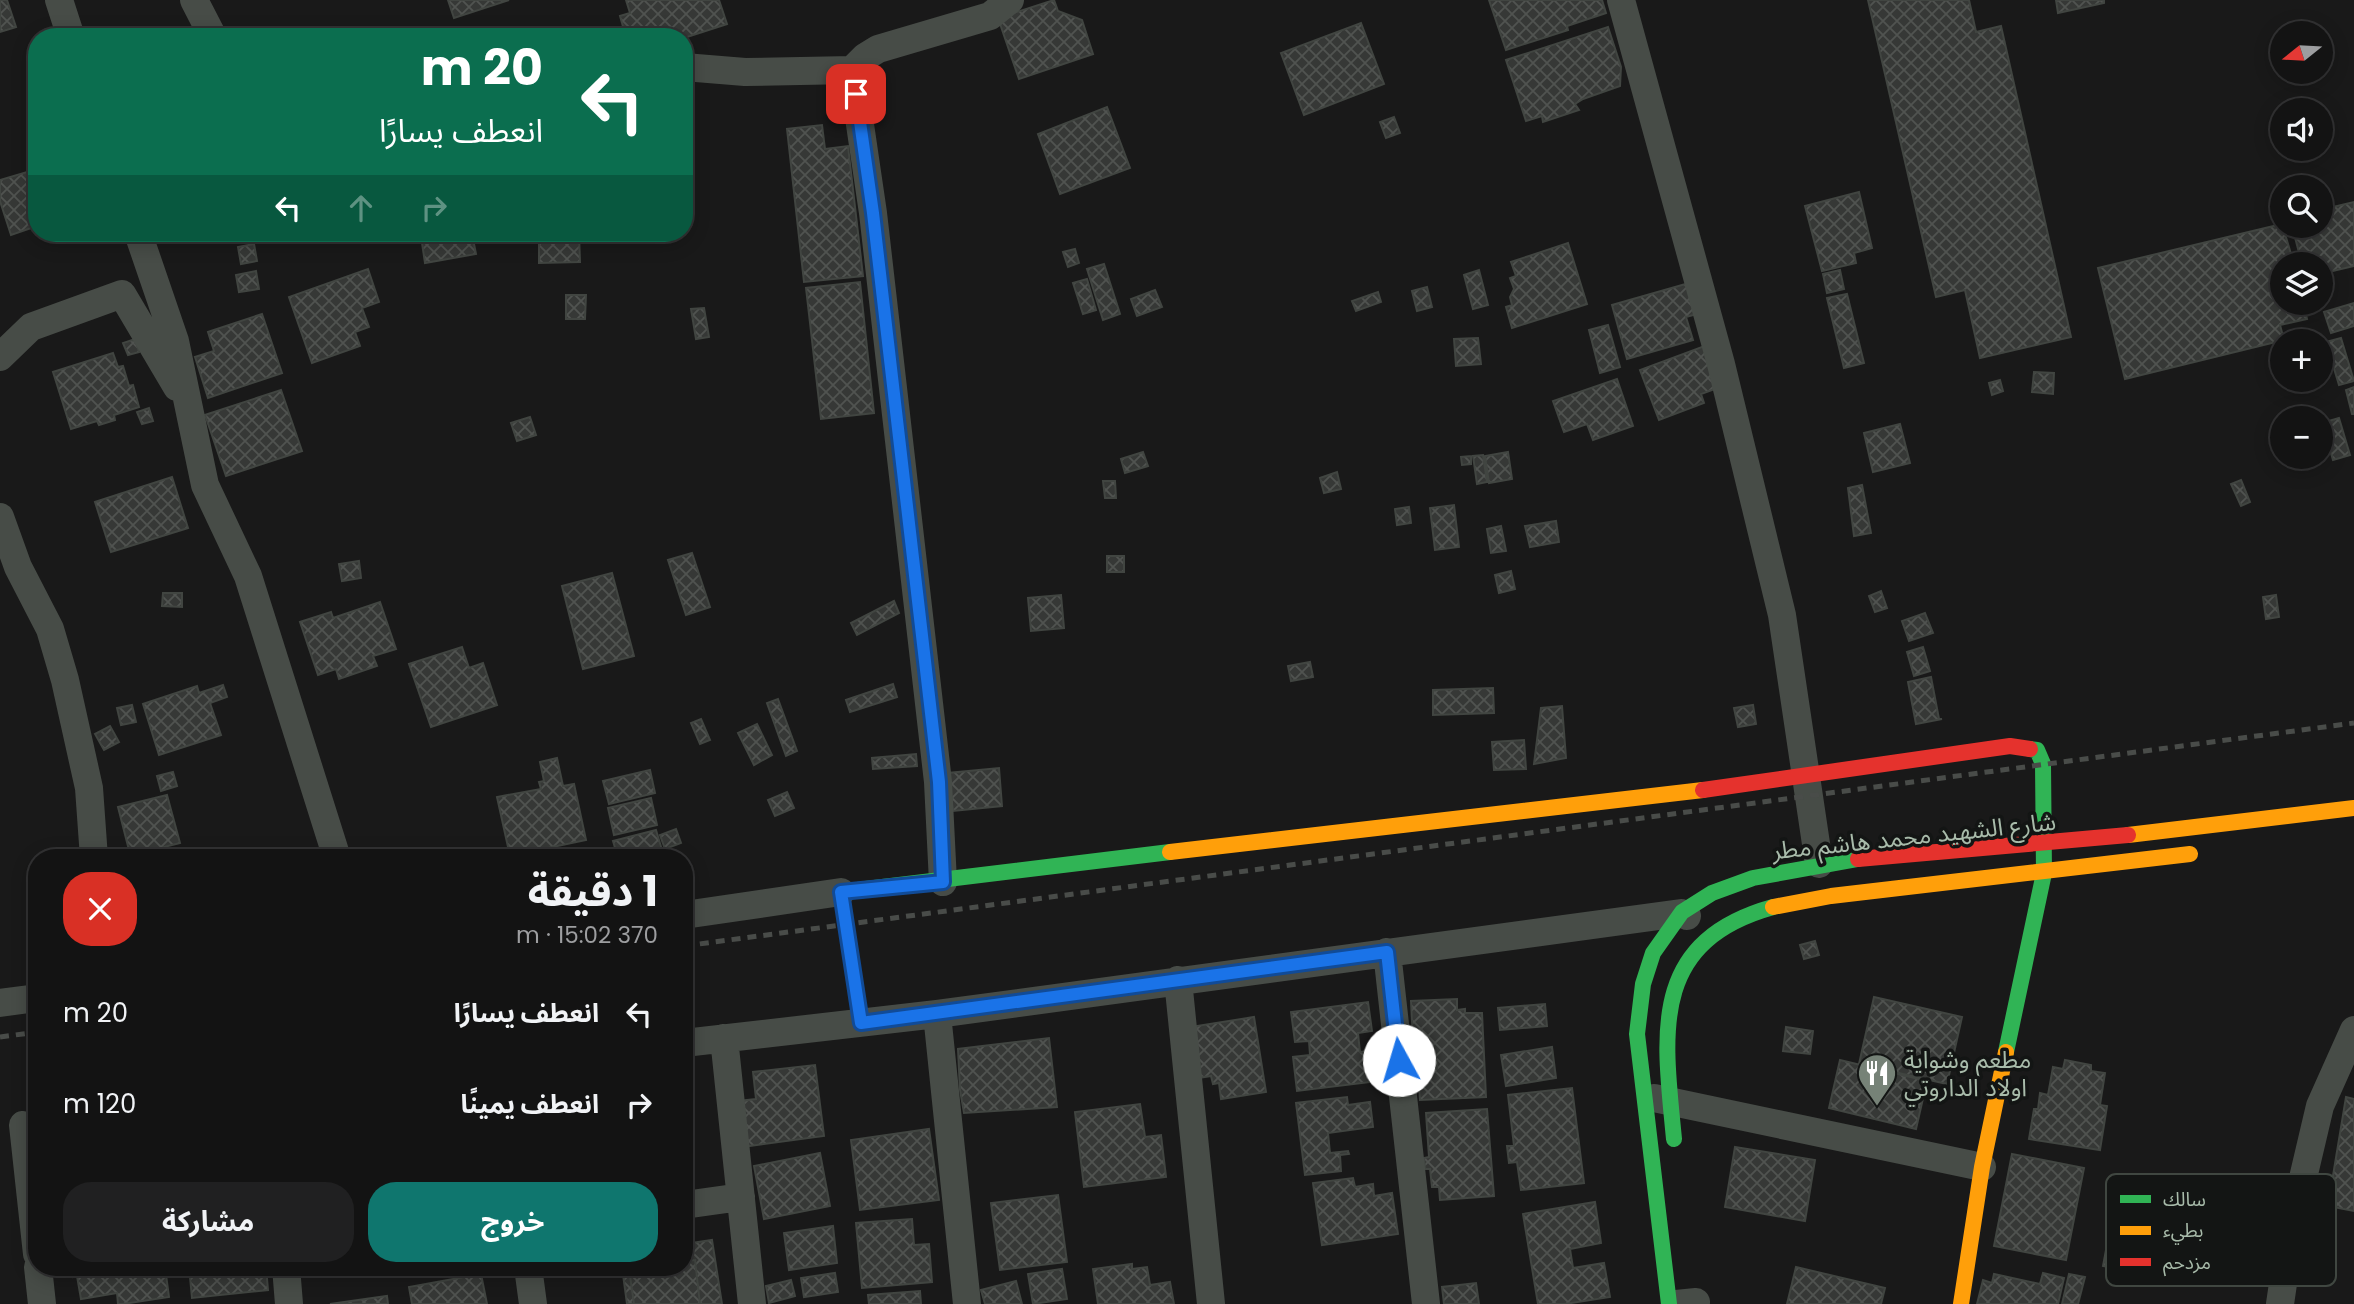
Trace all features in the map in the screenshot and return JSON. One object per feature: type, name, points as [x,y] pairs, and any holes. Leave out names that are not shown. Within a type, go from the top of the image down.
[{"type":"street","points":[[59,0],[68,28]]},
{"type":"street","points":[[194,0],[208,28]]},
{"type":"street","points":[[693,69],[745,72],[852,70],[878,49],[990,16],[1010,0]]},
{"type":"street","points":[[1621,0],[1721,364],[1776,589],[1819,864]]},
{"type":"street","points":[[852,70],[873,213],[939,782],[943,882]]},
{"type":"street","points":[[141,242],[175,341],[205,485],[248,576],[334,849]]},
{"type":"street","points":[[0,357],[32,327],[122,294],[191,411]]},
{"type":"street","points":[[0,517],[18,567],[50,629],[65,680],[89,788],[93,849]]},
{"type":"street","points":[[693,914],[841,892],[943,882],[1454,817],[1635,800],[2010,746],[2038,750],[2043,764],[2044,873],[1982,1167],[1961,1304]]},
{"type":"street","name":"شارع الشهيد محمد هاشم مطر","points":[[1676,1152],[1637,1034],[1639,996],[1656,947],[1681,913],[1709,894],[1743,881],[1819,864],[2045,844],[2354,808]]},
{"type":"street","name":"شارع الشهيد محمد هاشم مطر","points":[[1686,1300],[1657,1098],[1670,999],[1679,973],[1696,948],[1713,933],[1740,918],[1811,899],[2206,852]]},
{"type":"street","points":[[841,892],[861,1023]]},
{"type":"street","points":[[693,1043],[937,1014],[1681,913],[1713,933]]},
{"type":"street","points":[[1387,952],[1426,1304]]},
{"type":"street","points":[[1178,980],[1211,1304]]},
{"type":"street","points":[[0,1003],[28,999]]},
{"type":"street","points":[[937,1014],[967,1304]]},
{"type":"street","points":[[2304,1174],[2320,1106],[2354,1030]]},
{"type":"street","points":[[724,1038],[752,1304]]},
{"type":"street","points":[[1657,1098],[1982,1167]]},
{"type":"street","points":[[20,1125],[28,1186]]},
{"type":"street","points":[[693,1204],[740,1198]]},
{"type":"street","points":[[39,1276],[42,1304]]},
{"type":"street","points":[[287,1276],[289,1304]]},
{"type":"street","points":[[529,1276],[533,1304]]},
{"type":"street","points":[[2280,1304],[2283,1286]]},
{"type":"building","points":[[0,0],[7,0],[16,27],[0,32]]},
{"type":"building","points":[[448,0],[509,0],[454,18]]},
{"type":"building","points":[[626,0],[719,0],[727,24],[693,35],[693,28],[623,28],[620,16],[630,13]]},
{"type":"building","points":[[1054,0],[1058,11],[1082,20],[1093,54],[1019,79],[998,18]]},
{"type":"building","points":[[1489,0],[1602,0],[1606,13],[1567,26],[1568,30],[1506,50]]},
{"type":"building","points":[[1868,0],[1969,0],[1976,32],[2001,26],[2071,337],[1980,358],[1965,290],[1936,297]]},
{"type":"building","points":[[2056,0],[2104,0],[2104,3],[2058,13]]},
{"type":"building","points":[[1361,23],[1384,84],[1304,115],[1281,53]]},
{"type":"building","points":[[1608,27],[1621,67],[1620,86],[1583,99],[1575,104],[1579,110],[1543,122],[1542,116],[1526,121],[1506,60]]},
{"type":"building","points":[[1107,107],[1130,168],[1060,194],[1038,134]]},
{"type":"building","points":[[1394,117],[1400,133],[1386,138],[1380,122]]},
{"type":"building","points":[[822,125],[825,149],[848,146],[863,276],[804,282],[787,129]]},
{"type":"building","points":[[28,172],[28,229],[11,235],[0,201],[0,180]]},
{"type":"building","points":[[1859,192],[1872,248],[1854,253],[1856,263],[1822,271],[1805,206]]},
{"type":"building","points":[[2354,202],[2354,266],[2333,271],[2333,252],[2299,252],[2295,238],[2333,238],[2333,207]]},
{"type":"building","points":[[2270,227],[2270,238],[2286,238],[2290,252],[2270,252],[2270,315],[2306,315],[2307,319],[2280,325],[2281,329],[2270,329],[2270,343],[2125,379],[2098,268]]},
{"type":"building","points":[[474,242],[476,254],[425,263],[422,243]]},
{"type":"building","points":[[539,242],[579,242],[580,262],[539,263]]},
{"type":"building","points":[[1568,243],[1587,304],[1512,328],[1506,307],[1512,305],[1510,297],[1514,289],[1510,278],[1516,276],[1511,262]]},
{"type":"building","points":[[254,244],[257,261],[241,264],[238,247]]},
{"type":"building","points":[[1075,249],[1079,263],[1068,267],[1063,252]]},
{"type":"building","points":[[1104,264],[1120,314],[1103,320],[1087,269]]},
{"type":"building","points":[[368,269],[379,302],[362,308],[369,327],[355,332],[360,346],[312,363],[289,297]]},
{"type":"building","points":[[1479,270],[1488,305],[1473,309],[1464,275]]},
{"type":"building","points":[[1840,270],[1844,289],[1827,293],[1823,274]]},
{"type":"building","points":[[256,271],[259,289],[239,292],[236,275]]},
{"type":"building","points":[[1087,279],[1096,310],[1083,314],[1073,283]]},
{"type":"building","points":[[1696,281],[1704,312],[1686,317],[1693,340],[1627,359],[1612,305]]},
{"type":"building","points":[[860,282],[874,413],[821,419],[806,288]]},
{"type":"building","points":[[1427,287],[1432,307],[1417,311],[1412,291]]},
{"type":"building","points":[[1155,290],[1162,307],[1137,316],[1131,299]]},
{"type":"building","points":[[1378,292],[1381,302],[1356,311],[1352,301]]},
{"type":"building","points":[[1847,294],[1864,363],[1844,368],[1827,298]]},
{"type":"building","points":[[566,295],[586,295],[585,319],[566,319]]},
{"type":"building","points":[[2354,303],[2354,326],[2333,332],[2325,315],[2333,315],[2333,309]]},
{"type":"building","points":[[704,308],[709,337],[696,339],[691,309]]},
{"type":"building","points":[[262,314],[282,373],[208,398],[195,357],[214,351],[208,332]]},
{"type":"building","points":[[1608,325],[1620,367],[1600,373],[1589,330]]},
{"type":"building","points":[[1478,338],[1481,364],[1456,366],[1454,339]]},
{"type":"building","points":[[2341,338],[2354,381],[2339,385],[2333,365],[2333,340]]},
{"type":"building","points":[[135,339],[139,352],[128,355],[123,343]]},
{"type":"building","points":[[1710,344],[1726,385],[1701,394],[1704,403],[1659,420],[1640,370]]},
{"type":"building","points":[[113,353],[118,367],[123,366],[129,386],[133,385],[139,407],[114,415],[115,420],[99,425],[97,421],[71,429],[53,372]]},
{"type":"building","points":[[2034,372],[2054,373],[2053,394],[2032,392]]},
{"type":"building","points":[[1617,379],[1633,426],[1593,440],[1587,424],[1564,432],[1553,401]]},
{"type":"building","points":[[2000,380],[2003,391],[1992,395],[1989,383]]},
{"type":"building","points":[[2354,387],[2354,414],[2352,414],[2346,390]]},
{"type":"building","points":[[281,390],[302,451],[226,476],[205,415]]},
{"type":"building","points":[[149,408],[153,421],[142,424],[137,412]]},
{"type":"building","points":[[530,417],[536,435],[517,441],[511,423]]},
{"type":"building","points":[[2339,418],[2350,455],[2333,460],[2333,420]]},
{"type":"building","points":[[1900,424],[1910,463],[1873,472],[1864,433]]},
{"type":"building","points":[[1143,452],[1148,466],[1125,473],[1121,459]]},
{"type":"building","points":[[1508,452],[1512,479],[1489,483],[1485,456]]},
{"type":"building","points":[[1483,455],[1487,482],[1477,484],[1473,456]]},
{"type":"building","points":[[1471,456],[1471,464],[1462,465],[1461,457]]},
{"type":"building","points":[[1337,472],[1341,489],[1324,493],[1320,478]]},
{"type":"building","points":[[172,477],[188,528],[111,552],[95,502]]},
{"type":"building","points":[[2241,480],[2250,502],[2241,506],[2231,484]]},
{"type":"building","points":[[1103,481],[1115,481],[1116,498],[1105,498]]},
{"type":"building","points":[[1862,485],[1871,533],[1854,536],[1848,488]]},
{"type":"building","points":[[1454,505],[1459,547],[1435,550],[1430,508]]},
{"type":"building","points":[[1409,507],[1411,523],[1397,525],[1395,509]]},
{"type":"building","points":[[1556,521],[1559,542],[1530,547],[1525,526]]},
{"type":"building","points":[[1501,526],[1506,551],[1491,553],[1487,529]]},
{"type":"building","points":[[692,553],[710,607],[686,615],[668,560]]},
{"type":"building","points":[[1107,556],[1124,556],[1124,572],[1107,572]]},
{"type":"building","points":[[359,561],[361,578],[342,581],[339,564]]},
{"type":"building","points":[[1511,571],[1515,589],[1499,593],[1495,575]]},
{"type":"building","points":[[612,573],[634,656],[583,669],[562,586]]},
{"type":"building","points":[[1881,591],[1887,608],[1875,612],[1869,596]]},
{"type":"building","points":[[163,593],[182,593],[182,607],[162,606]]},
{"type":"building","points":[[1061,595],[1064,628],[1031,631],[1028,598]]},
{"type":"building","points":[[2276,595],[2279,617],[2266,619],[2263,597]]},
{"type":"building","points":[[894,601],[899,613],[857,635],[851,623]]},
{"type":"building","points":[[380,602],[396,649],[373,656],[377,666],[339,679],[336,669],[318,675],[300,622],[331,612],[333,618]]},
{"type":"building","points":[[1925,613],[1933,633],[1909,641],[1902,621]]},
{"type":"building","points":[[462,647],[469,668],[483,663],[497,705],[431,727],[409,664]]},
{"type":"building","points":[[1923,647],[1930,671],[1914,676],[1907,652]]},
{"type":"building","points":[[1310,662],[1313,677],[1291,681],[1288,666]]},
{"type":"building","points":[[1931,677],[1939,719],[1942,719],[1916,724],[1908,682]]},
{"type":"building","points":[[893,684],[897,697],[850,712],[846,700]]},
{"type":"building","points":[[223,685],[227,697],[210,703],[221,735],[159,755],[143,704],[197,686],[199,693]]},
{"type":"building","points":[[1493,688],[1494,713],[1433,715],[1433,690]]},
{"type":"building","points":[[778,699],[797,751],[786,756],[767,703]]},
{"type":"building","points":[[132,705],[136,722],[121,725],[117,708]]},
{"type":"building","points":[[1753,705],[1756,724],[1738,727],[1734,708]]},
{"type":"building","points":[[1562,706],[1566,758],[1534,764],[1541,708]]},
{"type":"building","points":[[701,719],[710,740],[700,744],[691,723]]},
{"type":"building","points":[[757,724],[772,755],[754,765],[738,733]]},
{"type":"building","points":[[110,726],[119,742],[104,750],[95,734]]},
{"type":"building","points":[[1524,740],[1526,769],[1494,770],[1492,742]]},
{"type":"building","points":[[916,754],[917,766],[873,769],[872,758]]},
{"type":"building","points":[[557,758],[563,786],[574,784],[586,840],[543,849],[508,849],[497,797],[541,789],[539,782],[544,781],[540,762]]},
{"type":"building","points":[[999,768],[1002,806],[953,811],[948,773]]},
{"type":"building","points":[[650,770],[655,793],[609,804],[603,781]]},
{"type":"building","points":[[173,772],[177,786],[161,791],[157,776]]},
{"type":"building","points":[[787,792],[794,808],[775,816],[768,800]]},
{"type":"building","points":[[167,795],[180,843],[164,849],[129,849],[118,807]]},
{"type":"building","points":[[651,798],[657,825],[614,835],[608,808]]},
{"type":"building","points":[[676,829],[681,843],[665,849],[660,835]]},
{"type":"building","points":[[656,830],[662,849],[615,849],[613,841]]},
{"type":"building","points":[[1815,941],[1819,955],[1804,959],[1800,945]]},
{"type":"building","points":[[1874,997],[1962,1017],[1947,1084],[1859,1064]]},
{"type":"building","points":[[1457,999],[1457,1010],[1482,1013],[1486,1097],[1420,1100],[1418,1069],[1437,1069],[1437,1062],[1414,1063],[1411,1001]]},
{"type":"building","points":[[1368,1002],[1372,1031],[1358,1033],[1360,1052],[1368,1051],[1371,1082],[1297,1091],[1293,1057],[1310,1055],[1309,1041],[1295,1042],[1291,1012]]},
{"type":"building","points":[[1545,1004],[1547,1026],[1500,1030],[1498,1008]]},
{"type":"building","points":[[1254,1017],[1266,1092],[1221,1099],[1219,1083],[1213,1084],[1211,1076],[1192,1079],[1184,1028]]},
{"type":"building","points":[[1786,1027],[1813,1031],[1810,1054],[1783,1051]]},
{"type":"building","points":[[1049,1038],[1057,1107],[964,1113],[958,1049]]},
{"type":"building","points":[[1552,1047],[1556,1078],[1506,1086],[1501,1055]]},
{"type":"building","points":[[1840,1060],[1927,1081],[1916,1129],[1829,1108]]},
{"type":"building","points":[[2065,1060],[2091,1065],[2091,1071],[2105,1073],[2100,1105],[2107,1106],[2100,1150],[2029,1139],[2034,1109],[2038,1109],[2040,1093],[2048,1095],[2053,1067],[2063,1069]]},
{"type":"building","points":[[815,1065],[824,1136],[742,1147],[739,1101],[756,1099],[753,1072]]},
{"type":"building","points":[[1572,1088],[1584,1183],[1521,1190],[1517,1162],[1509,1163],[1507,1146],[1514,1146],[1508,1095]]},
{"type":"building","points":[[1347,1097],[1348,1105],[1370,1102],[1373,1127],[1328,1133],[1330,1153],[1348,1151],[1349,1154],[1340,1155],[1341,1171],[1305,1175],[1296,1103]]},
{"type":"building","points":[[2346,1097],[2354,1099],[2354,1211],[2336,1208],[2336,1174],[2333,1174]]},
{"type":"building","points":[[1140,1104],[1145,1137],[1161,1135],[1166,1177],[1084,1187],[1075,1112]]},
{"type":"building","points":[[1487,1109],[1494,1196],[1440,1200],[1439,1187],[1432,1187],[1430,1169],[1425,1169],[1424,1158],[1429,1157],[1426,1113]]},
{"type":"building","points":[[929,1129],[939,1200],[860,1210],[851,1140]]},
{"type":"building","points":[[1735,1147],[1815,1160],[1805,1221],[1725,1207]]},
{"type":"building","points":[[820,1153],[830,1206],[764,1219],[754,1166]]},
{"type":"building","points":[[2012,1154],[2084,1168],[2066,1260],[1994,1246]]},
{"type":"building","points":[[1353,1178],[1355,1187],[1373,1184],[1374,1196],[1392,1193],[1398,1234],[1322,1245],[1313,1183]]},
{"type":"building","points":[[1058,1195],[1067,1262],[1000,1270],[991,1203]]},
{"type":"building","points":[[1595,1202],[1601,1243],[1570,1249],[1573,1268],[1604,1263],[1610,1297],[1565,1304],[1538,1304],[1523,1214]]},
{"type":"building","points":[[912,1219],[914,1245],[929,1244],[932,1282],[862,1288],[856,1223]]},
{"type":"building","points":[[833,1226],[837,1263],[789,1270],[784,1233]]},
{"type":"building","points":[[712,1240],[722,1304],[700,1304],[693,1243]]},
{"type":"building","points":[[693,1260],[700,1304],[634,1304],[630,1276],[693,1276]]},
{"type":"building","points":[[1132,1264],[1132,1269],[1147,1267],[1150,1285],[1170,1282],[1174,1304],[1098,1304],[1093,1269]]},
{"type":"building","points":[[1796,1267],[1885,1288],[1881,1304],[1787,1304]]},
{"type":"building","points":[[1062,1269],[1067,1299],[1033,1304],[1028,1274]]},
{"type":"building","points":[[835,1273],[838,1292],[804,1297],[801,1278]]},
{"type":"building","points":[[2043,1273],[2064,1278],[2058,1304],[1977,1304],[1983,1280],[1992,1283],[1994,1274],[2040,1284]]},
{"type":"building","points":[[2069,1274],[2085,1277],[2078,1304],[2062,1304]]},
{"type":"building","points":[[77,1276],[166,1276],[169,1297],[123,1304],[118,1304],[117,1293],[81,1299]]},
{"type":"building","points":[[190,1276],[267,1276],[268,1290],[192,1298]]},
{"type":"building","points":[[481,1276],[487,1304],[412,1304],[409,1287]]},
{"type":"building","points":[[623,1276],[630,1276],[634,1304],[627,1304]]},
{"type":"building","points":[[791,1280],[795,1296],[769,1303],[766,1286]]},
{"type":"building","points":[[1016,1281],[1022,1304],[985,1304],[981,1290]]},
{"type":"building","points":[[1476,1283],[1479,1304],[1444,1304],[1442,1287]]},
{"type":"building","points":[[920,1291],[921,1304],[869,1304],[868,1295]]},
{"type":"building","points":[[387,1296],[388,1304],[330,1304]]},
{"type":"railway","points":[[693,945],[2354,723]]},
{"type":"railway","points":[[0,1037],[28,1033]]},
{"type":"traffic: fast","points":[[2006,1052],[2044,873],[2043,764],[2037,750],[2030,749]]},
{"type":"traffic: fast","points":[[861,1023],[841,892],[1170,852]]},
{"type":"traffic: fast","points":[[1669,1304],[1637,1034],[1643,984],[1653,953],[1682,912],[1712,893],[1753,878],[1858,859]]},
{"type":"traffic: fast","points":[[1674,1139],[1668,1029],[1673,997],[1684,968],[1703,943],[1732,923],[1773,907]]},
{"type":"traffic: slow","points":[[1170,852],[1703,790]]},
{"type":"traffic: slow","points":[[2128,835],[2354,808]]},
{"type":"traffic: slow","points":[[1773,907],[1831,896],[2190,854]]},
{"type":"traffic: slow","points":[[1961,1304],[1982,1167],[2006,1052]]},
{"type":"traffic: jam","points":[[1703,790],[2010,746],[2030,749]]},
{"type":"traffic: jam","points":[[1858,859],[2128,835]]},
{"type":"place","name":"مطعم وشواية اولاد الداروتي","points":[[1877,1107]]},
{"type":"route","points":[[856,94],[873,213],[939,782],[943,882],[841,892],[861,1023],[1387,952],[1399,1060]]}]
